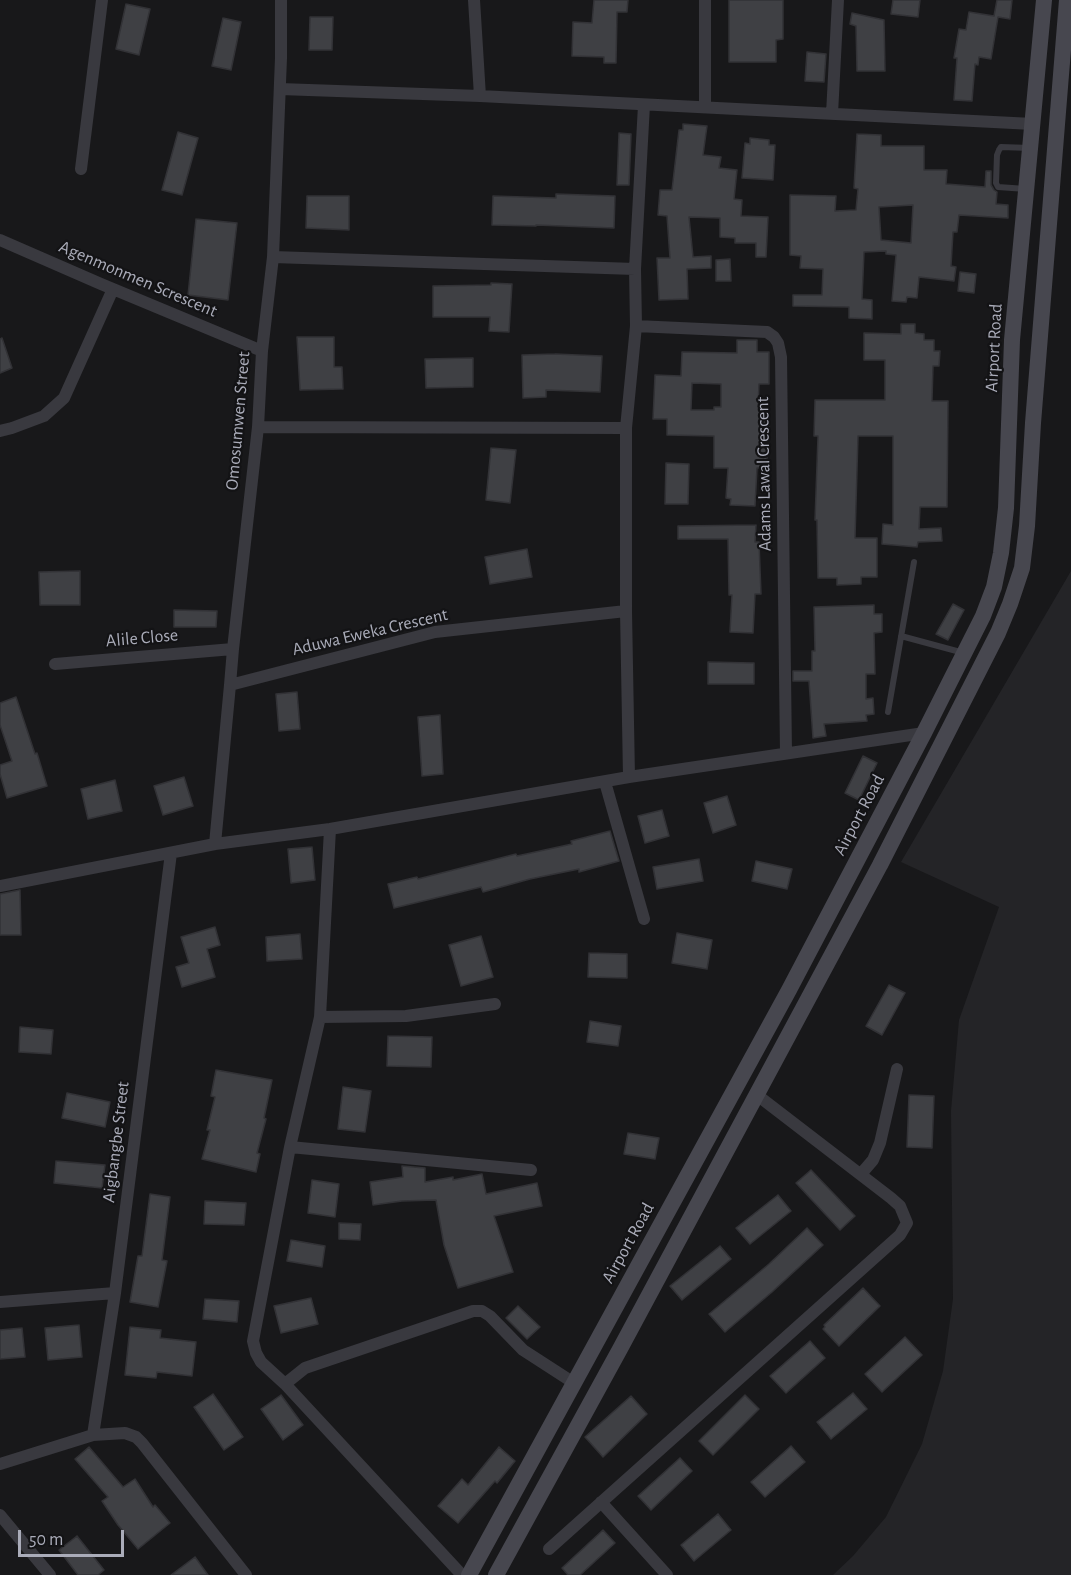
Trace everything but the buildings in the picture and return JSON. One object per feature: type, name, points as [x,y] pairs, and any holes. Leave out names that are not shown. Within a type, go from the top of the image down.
[{"type":"main road","name":"Airport Road","points":[[468,1575],[789,990],[924,733],[964,653],[993,587],[1001,553],[1006,508],[1012,340],[1044,0]]},
{"type":"main road","points":[[496,1575],[880,865],[998,633],[1010,604],[1022,568],[1027,526],[1033,423],[1065,112],[1067,0]]},
{"type":"main road","points":[[789,990],[807,1000]]},
{"type":"street","points":[[81,169],[102,0]]},
{"type":"street","name":"Omosumwen Street","points":[[215,844],[273,257],[280,89],[280,0]]},
{"type":"street","points":[[474,0],[480,96]]},
{"type":"street","points":[[705,0],[705,106]]},
{"type":"street","points":[[832,114],[838,0]]},
{"type":"street","points":[[280,89],[705,106],[1033,124]]},
{"type":"street","points":[[629,777],[626,428],[636,326],[635,269],[644,105]]},
{"type":"street","name":"Agenmonmen Screscent","points":[[0,240],[262,351]]},
{"type":"street","points":[[273,257],[635,269]]},
{"type":"street","points":[[0,431],[44,416],[64,398],[113,289]]},
{"type":"street","name":"Adams Lawal Crescent","points":[[636,326],[767,332],[778,343],[781,357],[786,753]]},
{"type":"street","points":[[258,427],[626,428]]},
{"type":"street","name":"Aduwa Eweka Crescent","points":[[231,685],[435,632],[626,611]]},
{"type":"street","name":"Alile Close","points":[[55,664],[233,649]]},
{"type":"street","points":[[0,886],[215,844],[330,829],[629,777],[924,733]]},
{"type":"street","points":[[605,782],[644,919]]},
{"type":"street","points":[[330,829],[320,1017],[290,1147],[253,1341],[261,1362],[285,1384],[462,1575]]},
{"type":"street","name":"Aigbangbe Street","points":[[93,1435],[115,1293],[171,853]]},
{"type":"street","points":[[320,1017],[406,1016],[495,1004]]},
{"type":"street","points":[[861,1174],[873,1160],[880,1143],[897,1069]]},
{"type":"street","points":[[549,1549],[900,1235],[907,1223],[900,1206],[757,1095]]},
{"type":"street","points":[[290,1147],[531,1170]]},
{"type":"street","points":[[0,1302],[115,1293]]},
{"type":"street","points":[[285,1384],[305,1368],[473,1311],[482,1311],[490,1316],[523,1350],[574,1383]]},
{"type":"street","points":[[0,1464],[93,1435],[125,1433],[136,1437],[246,1575]]},
{"type":"street","points":[[601,1502],[668,1575]]},
{"type":"street","points":[[0,1515],[50,1575]]},
{"type":"lane","points":[[1027,189],[998,187],[996,183],[997,155],[1002,147],[1030,148]]},
{"type":"lane","points":[[888,712],[914,562]]},
{"type":"lane","points":[[901,636],[964,653]]},
{"type":"shaded area","points":[[1071,571],[1071,1575],[833,1575],[853,1556],[886,1517],[922,1444],[943,1371],[953,1299],[951,1111],[959,1020],[999,907],[901,862]]}]
